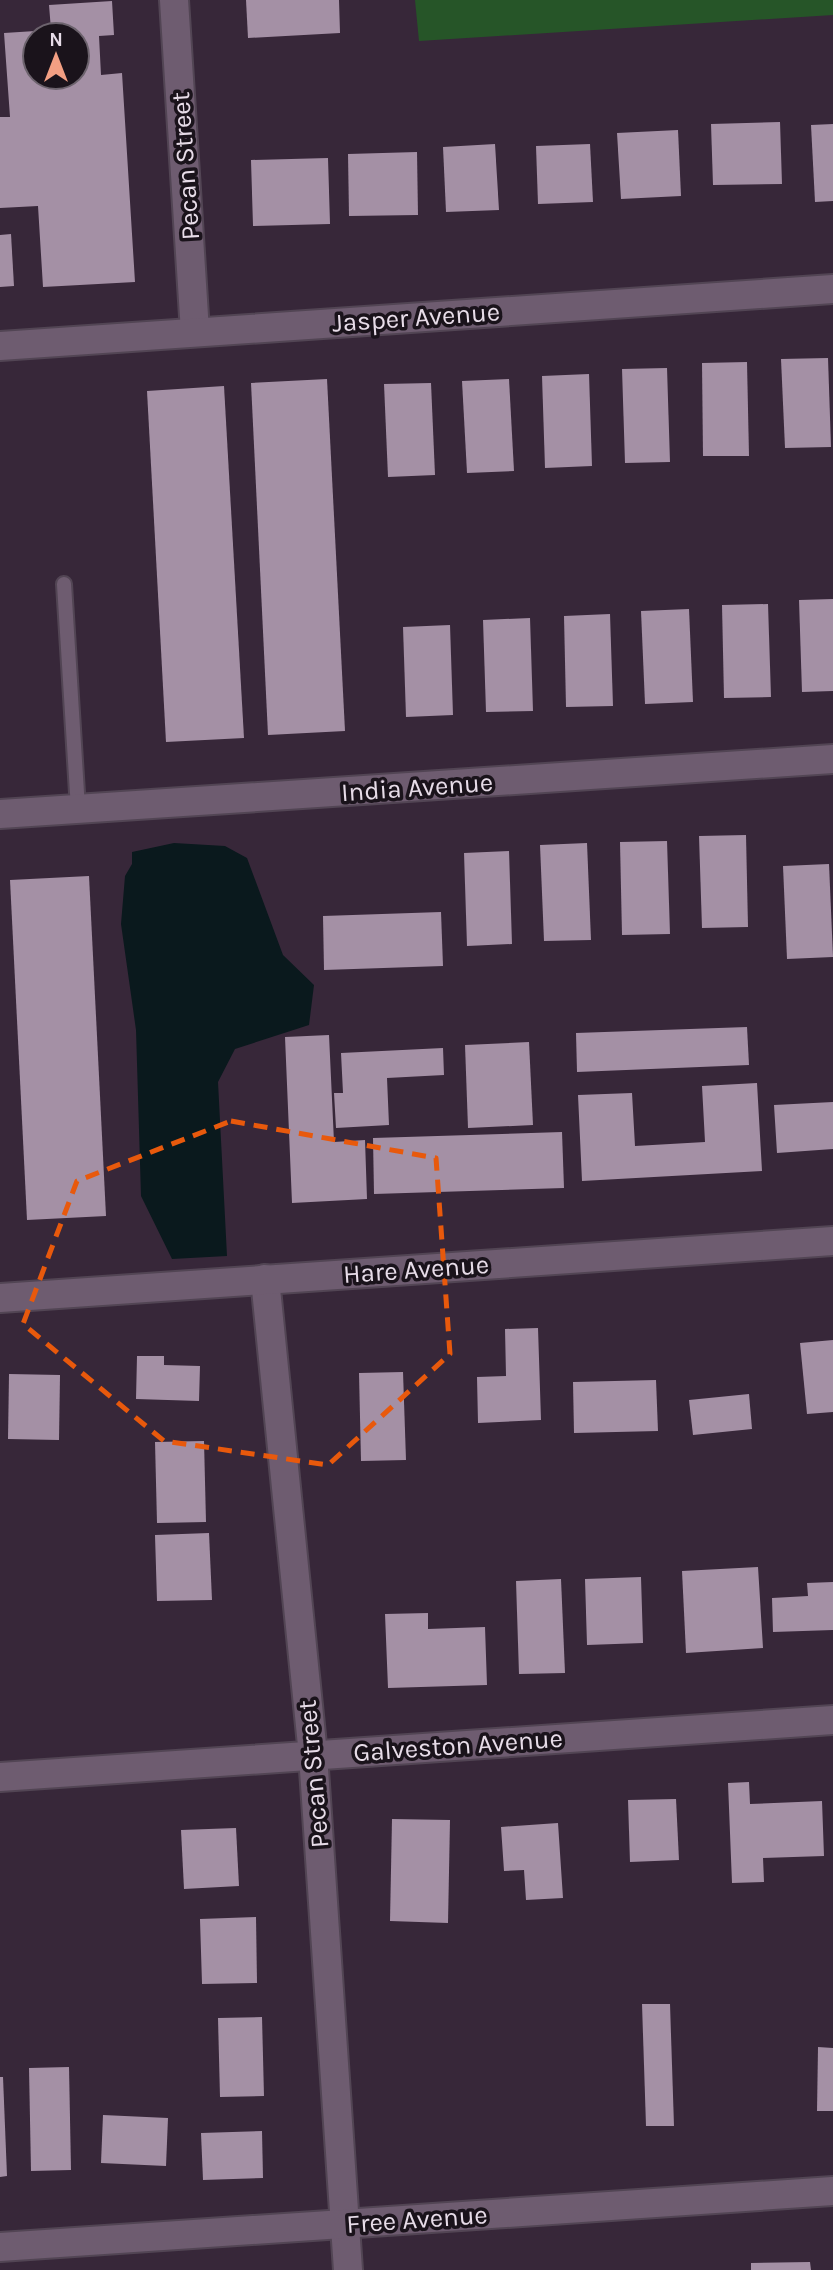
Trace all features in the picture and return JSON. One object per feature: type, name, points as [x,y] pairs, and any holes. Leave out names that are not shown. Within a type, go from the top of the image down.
[{"type":"street","name":"Pecan Street","points":[[174,0],[195,332]]},
{"type":"street","name":"Jasper Avenue","points":[[0,346],[833,289]]},
{"type":"street","name":"India Avenue","points":[[0,814],[833,759]]},
{"type":"street","name":"Hare Avenue","points":[[0,1298],[833,1241]]},
{"type":"street","name":"Pecan Street","points":[[265,1279],[313,1755],[348,2270]]},
{"type":"street","name":"Galveston Avenue","points":[[0,1777],[833,1720]]},
{"type":"street","name":"Free Avenue","points":[[0,2248],[833,2191]]},
{"type":"lane","points":[[64,584],[78,809]]},
{"type":"highlighted area","points":[[231,1121],[436,1158],[450,1354],[328,1465],[164,1441],[23,1324],[77,1181]]},
{"type":"green space","points":[[415,0],[833,0],[833,15],[419,41]]},
{"type":"shaded area","points":[[174,843],[225,846],[247,858],[283,955],[314,985],[309,1025],[235,1049],[218,1082],[227,1256],[172,1259],[141,1196],[136,1030],[121,924],[125,876],[132,864],[132,852]]},
{"type":"building","points":[[246,0],[339,0],[340,33],[248,38]]},
{"type":"building","points":[[112,1],[114,35],[99,36],[101,75],[122,73],[135,282],[43,287],[38,206],[0,208],[0,117],[10,117],[4,33],[21,32],[21,91],[91,91],[91,21],[50,21],[49,5]]},
{"type":"building","points":[[780,122],[782,184],[713,185],[711,124]]},
{"type":"building","points":[[833,124],[833,201],[815,202],[811,125]]},
{"type":"building","points":[[678,130],[681,196],[621,199],[617,133]]},
{"type":"building","points":[[495,144],[499,210],[446,212],[443,147]]},
{"type":"building","points":[[590,144],[593,202],[538,204],[536,146]]},
{"type":"building","points":[[417,152],[418,215],[349,216],[348,154]]},
{"type":"building","points":[[328,158],[330,224],[253,226],[251,160]]},
{"type":"building","points":[[11,234],[14,286],[0,287],[0,235]]},
{"type":"building","points":[[828,358],[831,447],[785,448],[781,359]]},
{"type":"building","points":[[747,362],[749,456],[703,456],[702,363]]},
{"type":"building","points":[[667,368],[670,462],[625,463],[622,369]]},
{"type":"building","points":[[589,374],[592,466],[545,468],[542,376]]},
{"type":"building","points":[[327,379],[345,731],[268,735],[251,383]]},
{"type":"building","points":[[509,379],[514,471],[467,473],[462,381]]},
{"type":"building","points":[[431,383],[435,475],[388,477],[384,384]]},
{"type":"building","points":[[224,386],[244,738],[166,742],[147,391]]},
{"type":"building","points":[[833,599],[833,691],[802,692],[799,600]]},
{"type":"building","points":[[768,604],[771,697],[724,698],[722,605]]},
{"type":"building","points":[[689,609],[693,702],[645,704],[641,611]]},
{"type":"building","points":[[610,614],[613,706],[566,707],[564,616]]},
{"type":"building","points":[[530,618],[533,711],[486,712],[483,620]]},
{"type":"building","points":[[450,625],[453,715],[406,717],[403,627]]},
{"type":"building","points":[[746,835],[748,927],[702,928],[699,836]]},
{"type":"building","points":[[667,841],[670,934],[622,935],[620,842]]},
{"type":"building","points":[[587,843],[591,940],[544,941],[540,845]]},
{"type":"building","points":[[509,851],[512,944],[467,946],[464,853]]},
{"type":"building","points":[[829,864],[833,957],[787,959],[783,866]]},
{"type":"building","points":[[89,876],[106,1216],[27,1220],[10,880]]},
{"type":"building","points":[[441,912],[443,966],[324,970],[323,916]]},
{"type":"building","points":[[747,1027],[749,1065],[577,1072],[576,1033]]},
{"type":"building","points":[[329,1035],[334,1142],[365,1140],[367,1199],[292,1203],[285,1037]]},
{"type":"building","points":[[529,1042],[533,1125],[468,1128],[465,1045]]},
{"type":"building","points":[[443,1048],[444,1075],[387,1078],[389,1125],[336,1128],[334,1093],[343,1093],[341,1053]]},
{"type":"building","points":[[757,1083],[762,1171],[582,1181],[578,1095],[632,1093],[635,1146],[705,1142],[702,1086]]},
{"type":"building","points":[[833,1102],[833,1149],[777,1153],[774,1105]]},
{"type":"building","points":[[562,1132],[564,1188],[374,1194],[373,1138]]},
{"type":"building","points":[[538,1328],[541,1420],[478,1423],[477,1377],[506,1376],[505,1329]]},
{"type":"building","points":[[833,1340],[833,1412],[807,1414],[800,1343]]},
{"type":"building","points":[[137,1356],[164,1356],[164,1365],[200,1366],[199,1401],[136,1399]]},
{"type":"building","points":[[403,1372],[406,1460],[361,1461],[359,1373]]},
{"type":"building","points":[[9,1374],[60,1375],[59,1440],[8,1439]]},
{"type":"building","points":[[656,1380],[658,1431],[574,1433],[573,1382]]},
{"type":"building","points":[[749,1394],[752,1429],[693,1435],[689,1400]]},
{"type":"building","points":[[204,1441],[206,1522],[157,1523],[155,1442]]},
{"type":"building","points":[[209,1533],[212,1600],[157,1601],[155,1535]]},
{"type":"building","points":[[758,1567],[763,1648],[686,1653],[682,1571]]},
{"type":"building","points":[[641,1577],[643,1643],[587,1645],[585,1579]]},
{"type":"building","points":[[561,1579],[565,1673],[519,1674],[516,1581]]},
{"type":"building","points":[[833,1582],[833,1630],[773,1632],[772,1598],[808,1596],[807,1583]]},
{"type":"building","points":[[428,1613],[428,1629],[485,1627],[487,1685],[388,1688],[385,1614]]},
{"type":"building","points":[[749,1782],[750,1804],[822,1801],[824,1856],[763,1858],[764,1882],[732,1883],[728,1783]]},
{"type":"building","points":[[676,1799],[679,1860],[630,1862],[628,1800]]},
{"type":"building","points":[[392,1819],[450,1820],[448,1923],[390,1921]]},
{"type":"building","points":[[558,1823],[563,1898],[526,1900],[524,1870],[504,1871],[501,1827]]},
{"type":"building","points":[[236,1828],[239,1886],[184,1889],[181,1830]]},
{"type":"building","points":[[256,1917],[257,1983],[202,1984],[200,1919]]},
{"type":"building","points":[[642,2004],[670,2004],[674,2126],[646,2126]]},
{"type":"building","points":[[262,2017],[264,2096],[220,2097],[218,2018]]},
{"type":"building","points":[[818,2047],[833,2048],[833,2111],[817,2111]]},
{"type":"building","points":[[69,2067],[71,2170],[31,2171],[29,2068]]},
{"type":"building","points":[[0,2077],[3,2077],[7,2176],[0,2177]]},
{"type":"building","points":[[103,2115],[168,2118],[166,2166],[101,2163]]},
{"type":"building","points":[[262,2131],[263,2178],[203,2180],[201,2133]]},
{"type":"building","points":[[810,2262],[811,2270],[751,2270],[751,2263]]}]
